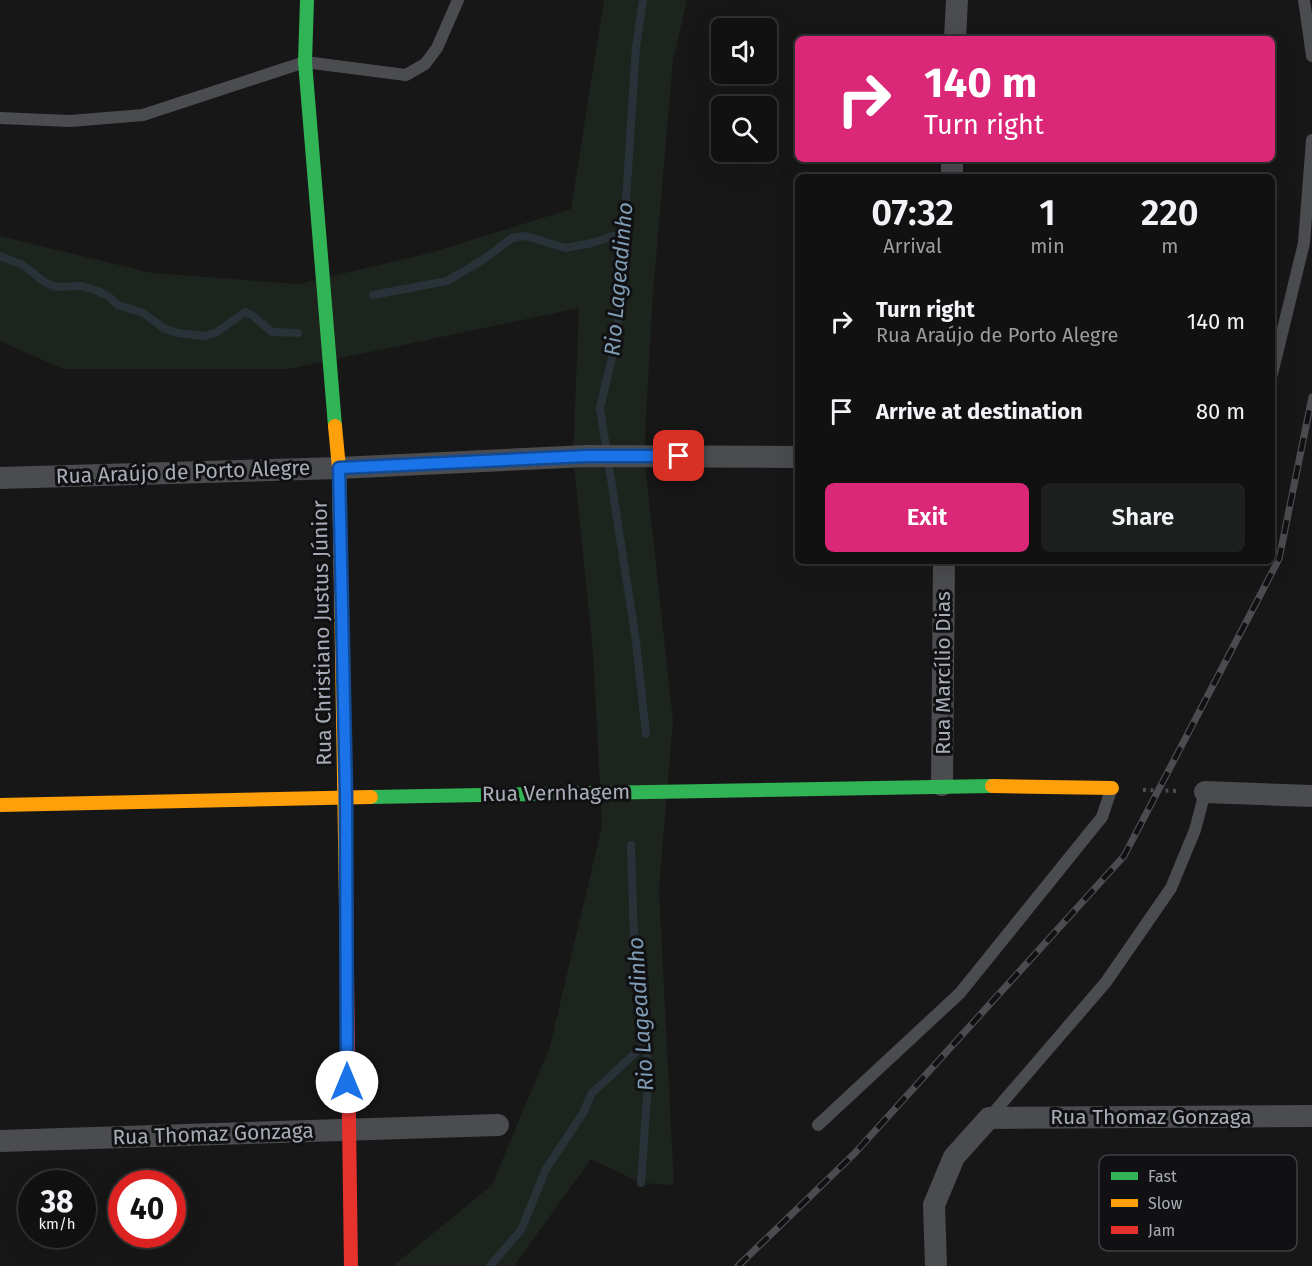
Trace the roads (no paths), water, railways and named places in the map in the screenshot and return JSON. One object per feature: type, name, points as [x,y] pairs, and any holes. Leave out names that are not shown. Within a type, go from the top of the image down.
[{"type":"street","name":"Rua Christiano Justus Júnior","points":[[307,0],[305,62],[339,468],[346,797],[351,1266]]},
{"type":"street","points":[[956,36],[957,0]]},
{"type":"street","name":"Rua Araújo de Porto Alegre","points":[[0,478],[339,468],[587,456],[795,457]]},
{"type":"street","name":"Rua Marcílio Dias","points":[[942,785],[944,564]]},
{"type":"street","name":"Rua Vernhagem","points":[[0,805],[942,785],[1112,788]]},
{"type":"street","points":[[1204,792],[1312,796]]},
{"type":"street","name":"Rua Thomaz Gonzaga","points":[[989,1118],[1312,1116]]},
{"type":"street","points":[[936,1266],[934,1205],[954,1157],[989,1118]]},
{"type":"street","name":"Rua Thomaz Gonzaga","points":[[0,1141],[498,1125]]},
{"type":"lane","points":[[0,118],[70,121],[143,115],[305,62],[406,75],[424,64],[437,48],[458,0]]},
{"type":"lane","points":[[1304,0],[1312,56]]},
{"type":"lane","points":[[1275,362],[1304,243],[1312,140]]},
{"type":"lane","points":[[818,1125],[960,993],[1102,817],[1112,788]]},
{"type":"lane","points":[[989,1118],[1106,982],[1171,888],[1195,830],[1204,792]]},
{"type":"waterway","name":"Rio Lageadinho","points":[[643,0],[636,48],[617,336],[600,408],[636,641],[646,734]]},
{"type":"waterway","points":[[373,295],[447,281],[481,261],[512,238],[526,236],[565,248],[592,243],[623,233]]},
{"type":"waterway","points":[[0,256],[23,265],[43,281],[55,287],[82,286],[95,290],[108,296],[118,305],[143,313],[165,329],[178,333],[205,336],[217,332],[245,312],[272,332],[298,333]]},
{"type":"waterway","name":"Rio Lageadinho","points":[[631,845],[635,972],[649,1069],[641,1183]]},
{"type":"waterway","points":[[490,1266],[521,1230],[546,1169],[583,1113],[592,1093],[643,1046],[643,1040]]},
{"type":"railway","points":[[738,1266],[854,1154],[1124,856],[1279,559],[1312,397]]}]
